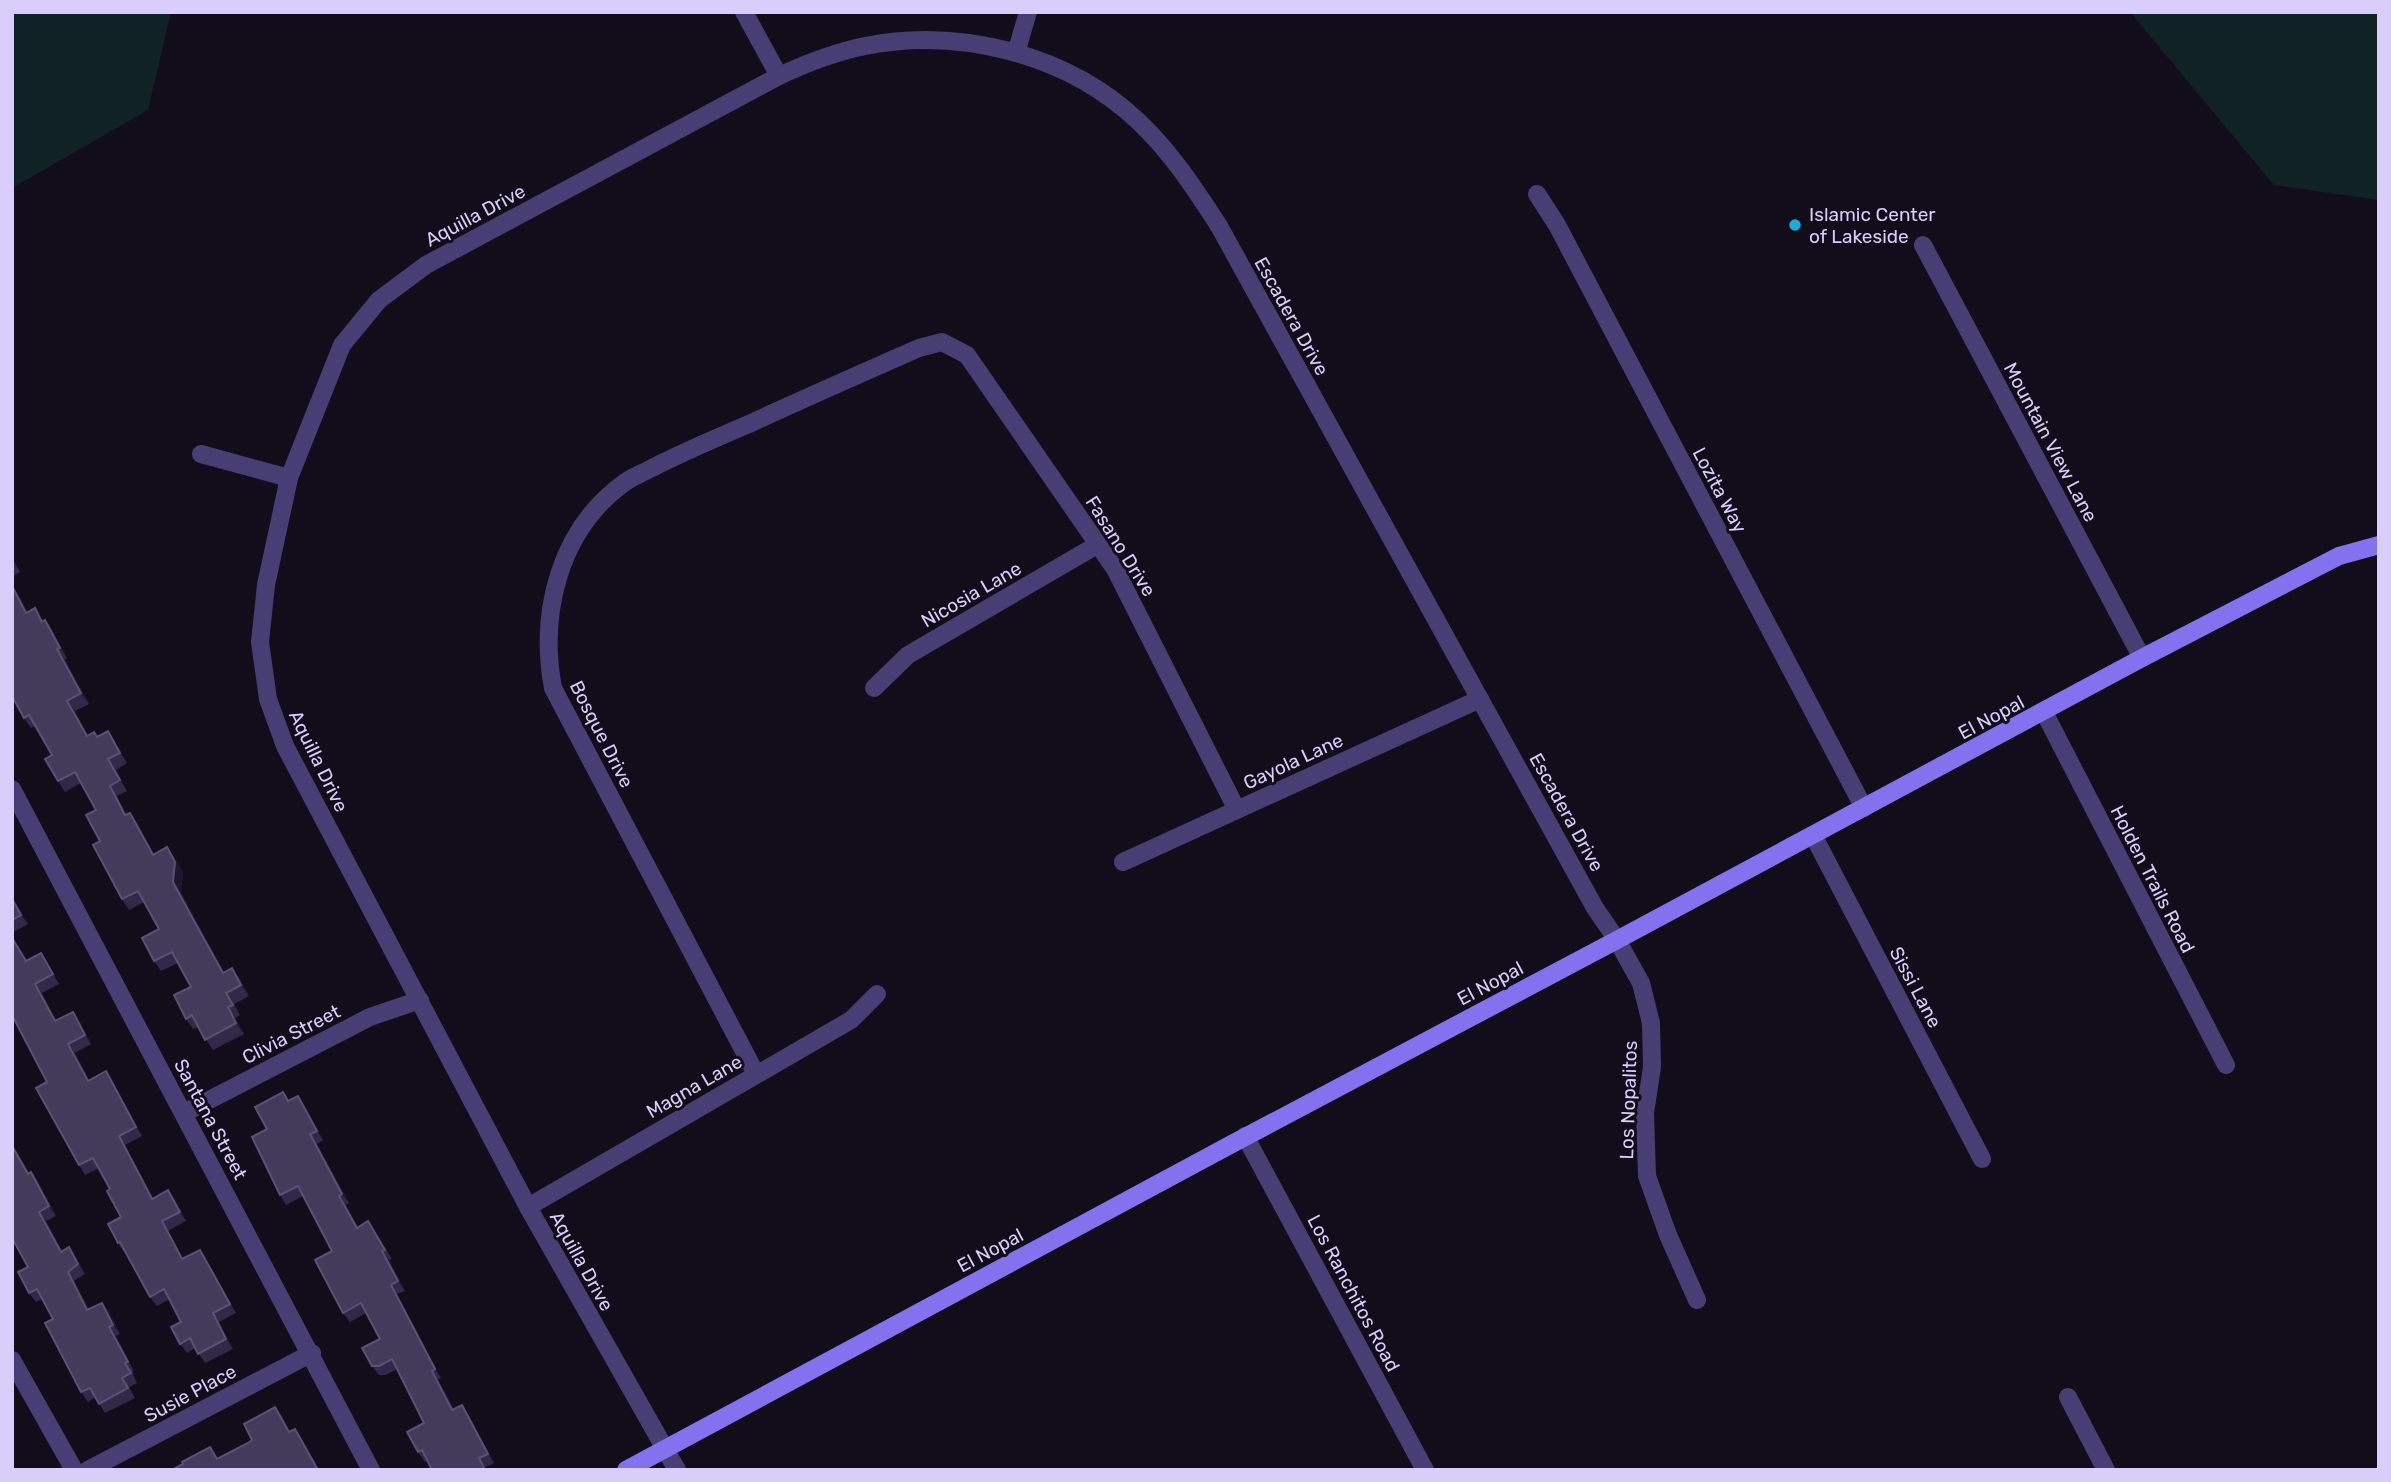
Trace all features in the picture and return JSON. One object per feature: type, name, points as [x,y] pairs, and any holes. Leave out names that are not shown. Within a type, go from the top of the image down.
[{"type":"main road","name":"El Nopal","points":[[626,1470],[1245,1136],[1618,940],[2142,658],[2339,556],[2379,545]]},
{"type":"street","points":[[744,12],[779,76]]},
{"type":"street","points":[[1016,53],[1028,12]]},
{"type":"street","name":"Escadera Drive","points":[[779,76],[836,53],[895,42],[956,42],[1016,53],[1045,63],[1084,82],[1110,99],[1153,136],[1186,176],[1219,226],[1595,908],[1618,940]]},
{"type":"street","name":"Aquilla Drive","points":[[677,1470],[528,1207],[285,746],[268,699],[261,652],[261,613],[289,478],[342,345],[365,314],[394,287],[426,265],[779,76]]},
{"type":"street","name":"Lozita Way","points":[[1537,194],[1563,235],[1864,808]]},
{"type":"street","name":"Mountain View Lane","points":[[1923,245],[2142,658]]},
{"type":"street","name":"Bosque Drive","points":[[756,1074],[553,688],[547,643],[550,609],[558,576],[578,534],[592,514],[625,482],[667,460],[919,348],[942,342],[967,355]]},
{"type":"street","name":"Fasano Drive","points":[[967,355],[1115,569],[1237,810]]},
{"type":"street","points":[[201,454],[289,478]]},
{"type":"street","name":"Nicosia Lane","points":[[874,688],[908,655],[1097,545]]},
{"type":"street","name":"Gayola Lane","points":[[1123,862],[1480,699]]},
{"type":"street","name":"Holden Trails Road","points":[[2044,712],[2226,1065]]},
{"type":"street","name":"Santana Street","points":[[12,789],[312,1353],[371,1470]]},
{"type":"street","name":"Sissi Lane","points":[[1813,835],[1982,1159]]},
{"type":"street","name":"Los Nopalitos","points":[[1618,940],[1642,983],[1651,1023],[1651,1068],[1646,1113],[1647,1176],[1668,1234],[1697,1300]]},
{"type":"street","name":"Magna Lane","points":[[528,1207],[851,1020],[877,994]]},
{"type":"street","name":"Clivia Street","points":[[184,1113],[370,1017],[420,1000]]},
{"type":"street","name":"Los Ranchitos Road","points":[[1245,1136],[1425,1470]]},
{"type":"street","name":"Susie Place","points":[[88,1470],[312,1353]]},
{"type":"street","points":[[12,1360],[74,1470]]},
{"type":"street","points":[[2068,1396],[2106,1470]]},
{"type":"shaded area","points":[[12,12],[171,12],[148,110],[12,188]]},
{"type":"shaded area","points":[[2130,12],[2379,12],[2379,200],[2274,185]]},
{"type":"building","points":[[12,586],[26,613],[35,608],[42,622],[45,620],[60,648],[57,649],[81,693],[67,701],[87,736],[94,732],[97,737],[108,731],[120,753],[108,759],[120,780],[110,786],[125,815],[130,813],[153,855],[167,847],[175,862],[173,882],[223,973],[232,968],[241,985],[226,993],[233,1005],[228,1007],[236,1023],[205,1040],[192,1015],[186,1019],[174,995],[191,987],[172,952],[154,961],[142,938],[159,929],[138,891],[122,899],[93,845],[100,841],[86,815],[96,810],[75,772],[58,781],[45,759],[52,755],[29,715],[24,718],[12,696]]},
{"type":"building","points":[[12,899],[21,915],[12,920]]},
{"type":"building","points":[[12,938],[26,961],[41,953],[53,974],[35,984],[55,1021],[73,1012],[85,1035],[68,1044],[88,1081],[106,1071],[136,1127],[119,1136],[152,1199],[168,1190],[180,1212],[162,1221],[182,1259],[200,1250],[230,1304],[213,1313],[226,1339],[198,1354],[190,1338],[180,1344],[171,1327],[181,1322],[164,1289],[150,1297],[120,1242],[118,1243],[108,1224],[121,1217],[93,1158],[79,1165],[36,1088],[47,1082],[12,1015]]},
{"type":"building","points":[[283,1092],[288,1101],[298,1096],[317,1131],[310,1134],[357,1228],[368,1221],[385,1250],[382,1251],[398,1281],[391,1285],[435,1369],[432,1371],[452,1410],[462,1405],[488,1454],[479,1458],[485,1470],[432,1470],[422,1450],[418,1452],[407,1432],[424,1423],[392,1359],[379,1366],[372,1366],[362,1348],[380,1339],[361,1303],[343,1313],[315,1260],[332,1251],[298,1186],[280,1195],[252,1137],[267,1129],[255,1107]]},
{"type":"building","points":[[12,1146],[28,1174],[31,1172],[49,1206],[39,1212],[61,1252],[69,1247],[78,1264],[68,1272],[87,1310],[102,1303],[113,1325],[109,1327],[128,1362],[125,1363],[131,1373],[122,1378],[128,1388],[99,1404],[90,1388],[81,1392],[45,1323],[53,1319],[37,1289],[29,1293],[18,1272],[28,1267],[12,1238]]},
{"type":"building","points":[[275,1407],[289,1432],[295,1429],[318,1470],[172,1470],[210,1447],[217,1459],[248,1443],[252,1440],[244,1424]]},
{"type":"place","name":"Islamic Center of Lakeside","points":[[1795,225]]}]
